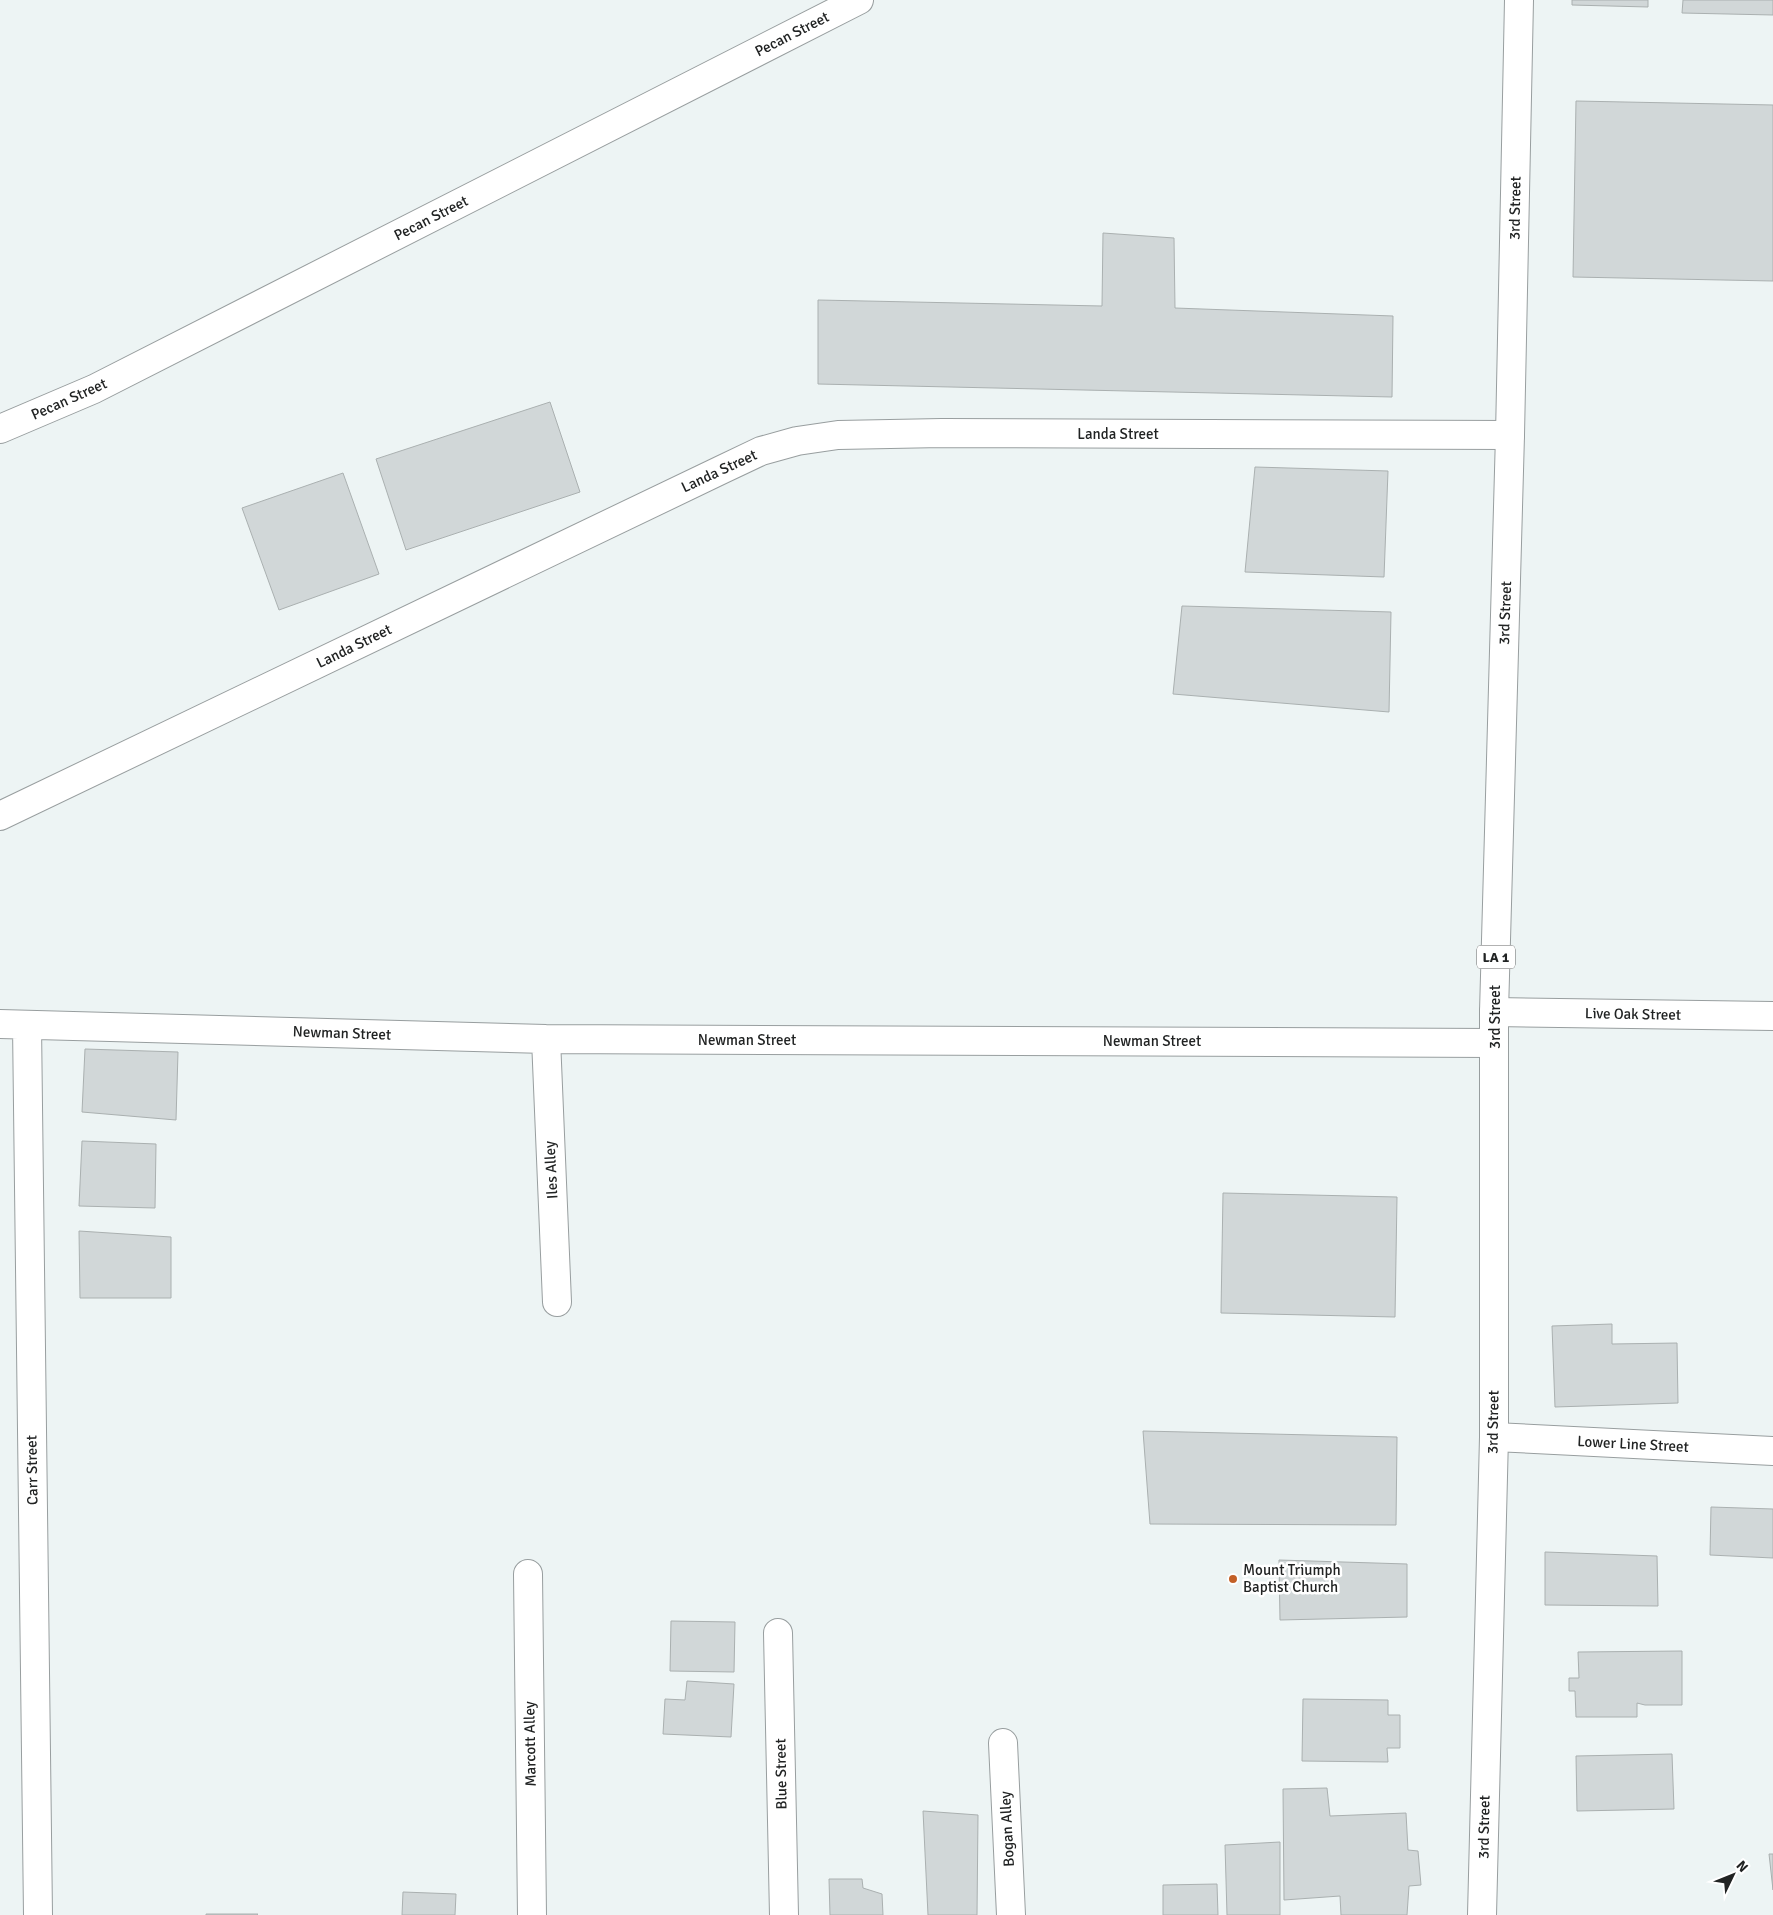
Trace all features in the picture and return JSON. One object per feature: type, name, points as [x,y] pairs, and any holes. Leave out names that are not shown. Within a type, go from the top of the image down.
[{"type":"street","name":"Pecan Street","points":[[0,429],[94,389],[859,0]]},
{"type":"street","name":"3rd Street","points":[[1482,1915],[1494,1437],[1494,1012],[1510,435],[1519,0]]},
{"type":"street","name":"Landa Street","points":[[0,816],[753,455],[797,441],[838,435],[942,433],[1510,435]]},
{"type":"street","name":"Live Oak Street","points":[[1494,1012],[1773,1016]]},
{"type":"street","name":"Newman Street","points":[[0,1024],[546,1039],[1494,1043]]},
{"type":"street","name":"Carr Street","points":[[27,1025],[38,1915]]},
{"type":"street","name":"Iles Alley","points":[[546,1039],[557,1302]]},
{"type":"street","name":"Lower Line Street","points":[[1494,1437],[1773,1451]]},
{"type":"street","name":"Marcott Alley","points":[[528,1574],[532,1915]]},
{"type":"street","name":"Blue Street","points":[[778,1633],[784,1915]]},
{"type":"street","name":"Bogan Alley","points":[[1003,1743],[1011,1915]]},
{"type":"building","points":[[1572,0],[1648,0],[1648,7],[1572,5]]},
{"type":"building","points":[[1683,0],[1773,0],[1773,15],[1682,13]]},
{"type":"building","points":[[1576,101],[1773,105],[1773,281],[1573,277]]},
{"type":"building","points":[[1103,233],[1174,238],[1175,308],[1393,316],[1392,397],[818,384],[818,300],[1102,306]]},
{"type":"building","points":[[550,402],[580,492],[406,550],[376,459]]},
{"type":"building","points":[[1255,467],[1388,471],[1384,577],[1245,572]]},
{"type":"building","points":[[343,473],[379,574],[279,610],[242,508]]},
{"type":"building","points":[[1182,606],[1391,612],[1389,712],[1173,694]]},
{"type":"building","points":[[85,1049],[178,1052],[176,1120],[82,1112]]},
{"type":"building","points":[[82,1141],[156,1144],[155,1208],[79,1206]]},
{"type":"building","points":[[1223,1193],[1397,1197],[1395,1317],[1221,1313]]},
{"type":"building","points":[[79,1231],[171,1237],[171,1298],[80,1298]]},
{"type":"building","points":[[1612,1324],[1612,1344],[1677,1343],[1678,1403],[1555,1407],[1552,1326]]},
{"type":"building","points":[[1143,1431],[1397,1437],[1396,1525],[1150,1524]]},
{"type":"building","points":[[1711,1507],[1773,1509],[1773,1558],[1710,1555]]},
{"type":"building","points":[[1545,1552],[1657,1556],[1658,1606],[1545,1605]]},
{"type":"building","points":[[1279,1560],[1407,1564],[1407,1617],[1280,1620]]},
{"type":"building","points":[[671,1621],[735,1622],[734,1672],[670,1671]]},
{"type":"building","points":[[1682,1651],[1682,1705],[1645,1705],[1637,1703],[1637,1717],[1576,1717],[1575,1691],[1569,1691],[1569,1678],[1579,1678],[1578,1652]]},
{"type":"building","points":[[687,1681],[734,1684],[731,1737],[663,1734],[665,1699],[685,1700]]},
{"type":"building","points":[[1303,1699],[1388,1700],[1388,1715],[1400,1715],[1400,1748],[1387,1748],[1388,1762],[1302,1761]]},
{"type":"building","points":[[1672,1754],[1674,1809],[1577,1811],[1576,1756]]},
{"type":"building","points":[[1327,1788],[1330,1816],[1406,1813],[1408,1850],[1418,1851],[1421,1885],[1409,1886],[1407,1915],[1341,1915],[1340,1896],[1284,1900],[1283,1789]]},
{"type":"building","points":[[923,1811],[978,1815],[977,1915],[928,1915]]},
{"type":"building","points":[[1280,1842],[1280,1915],[1227,1915],[1225,1845]]},
{"type":"building","points":[[1769,1854],[1773,1854],[1773,1890]]},
{"type":"building","points":[[829,1879],[862,1879],[863,1888],[882,1894],[883,1915],[830,1915]]},
{"type":"building","points":[[1217,1884],[1218,1915],[1163,1915],[1163,1885]]},
{"type":"building","points":[[403,1892],[456,1894],[455,1915],[402,1915]]},
{"type":"building","points":[[206,1914],[258,1914],[206,1915]]},
{"type":"place","name":"Mount Triumph Baptist Church","points":[[1233,1579]]}]
